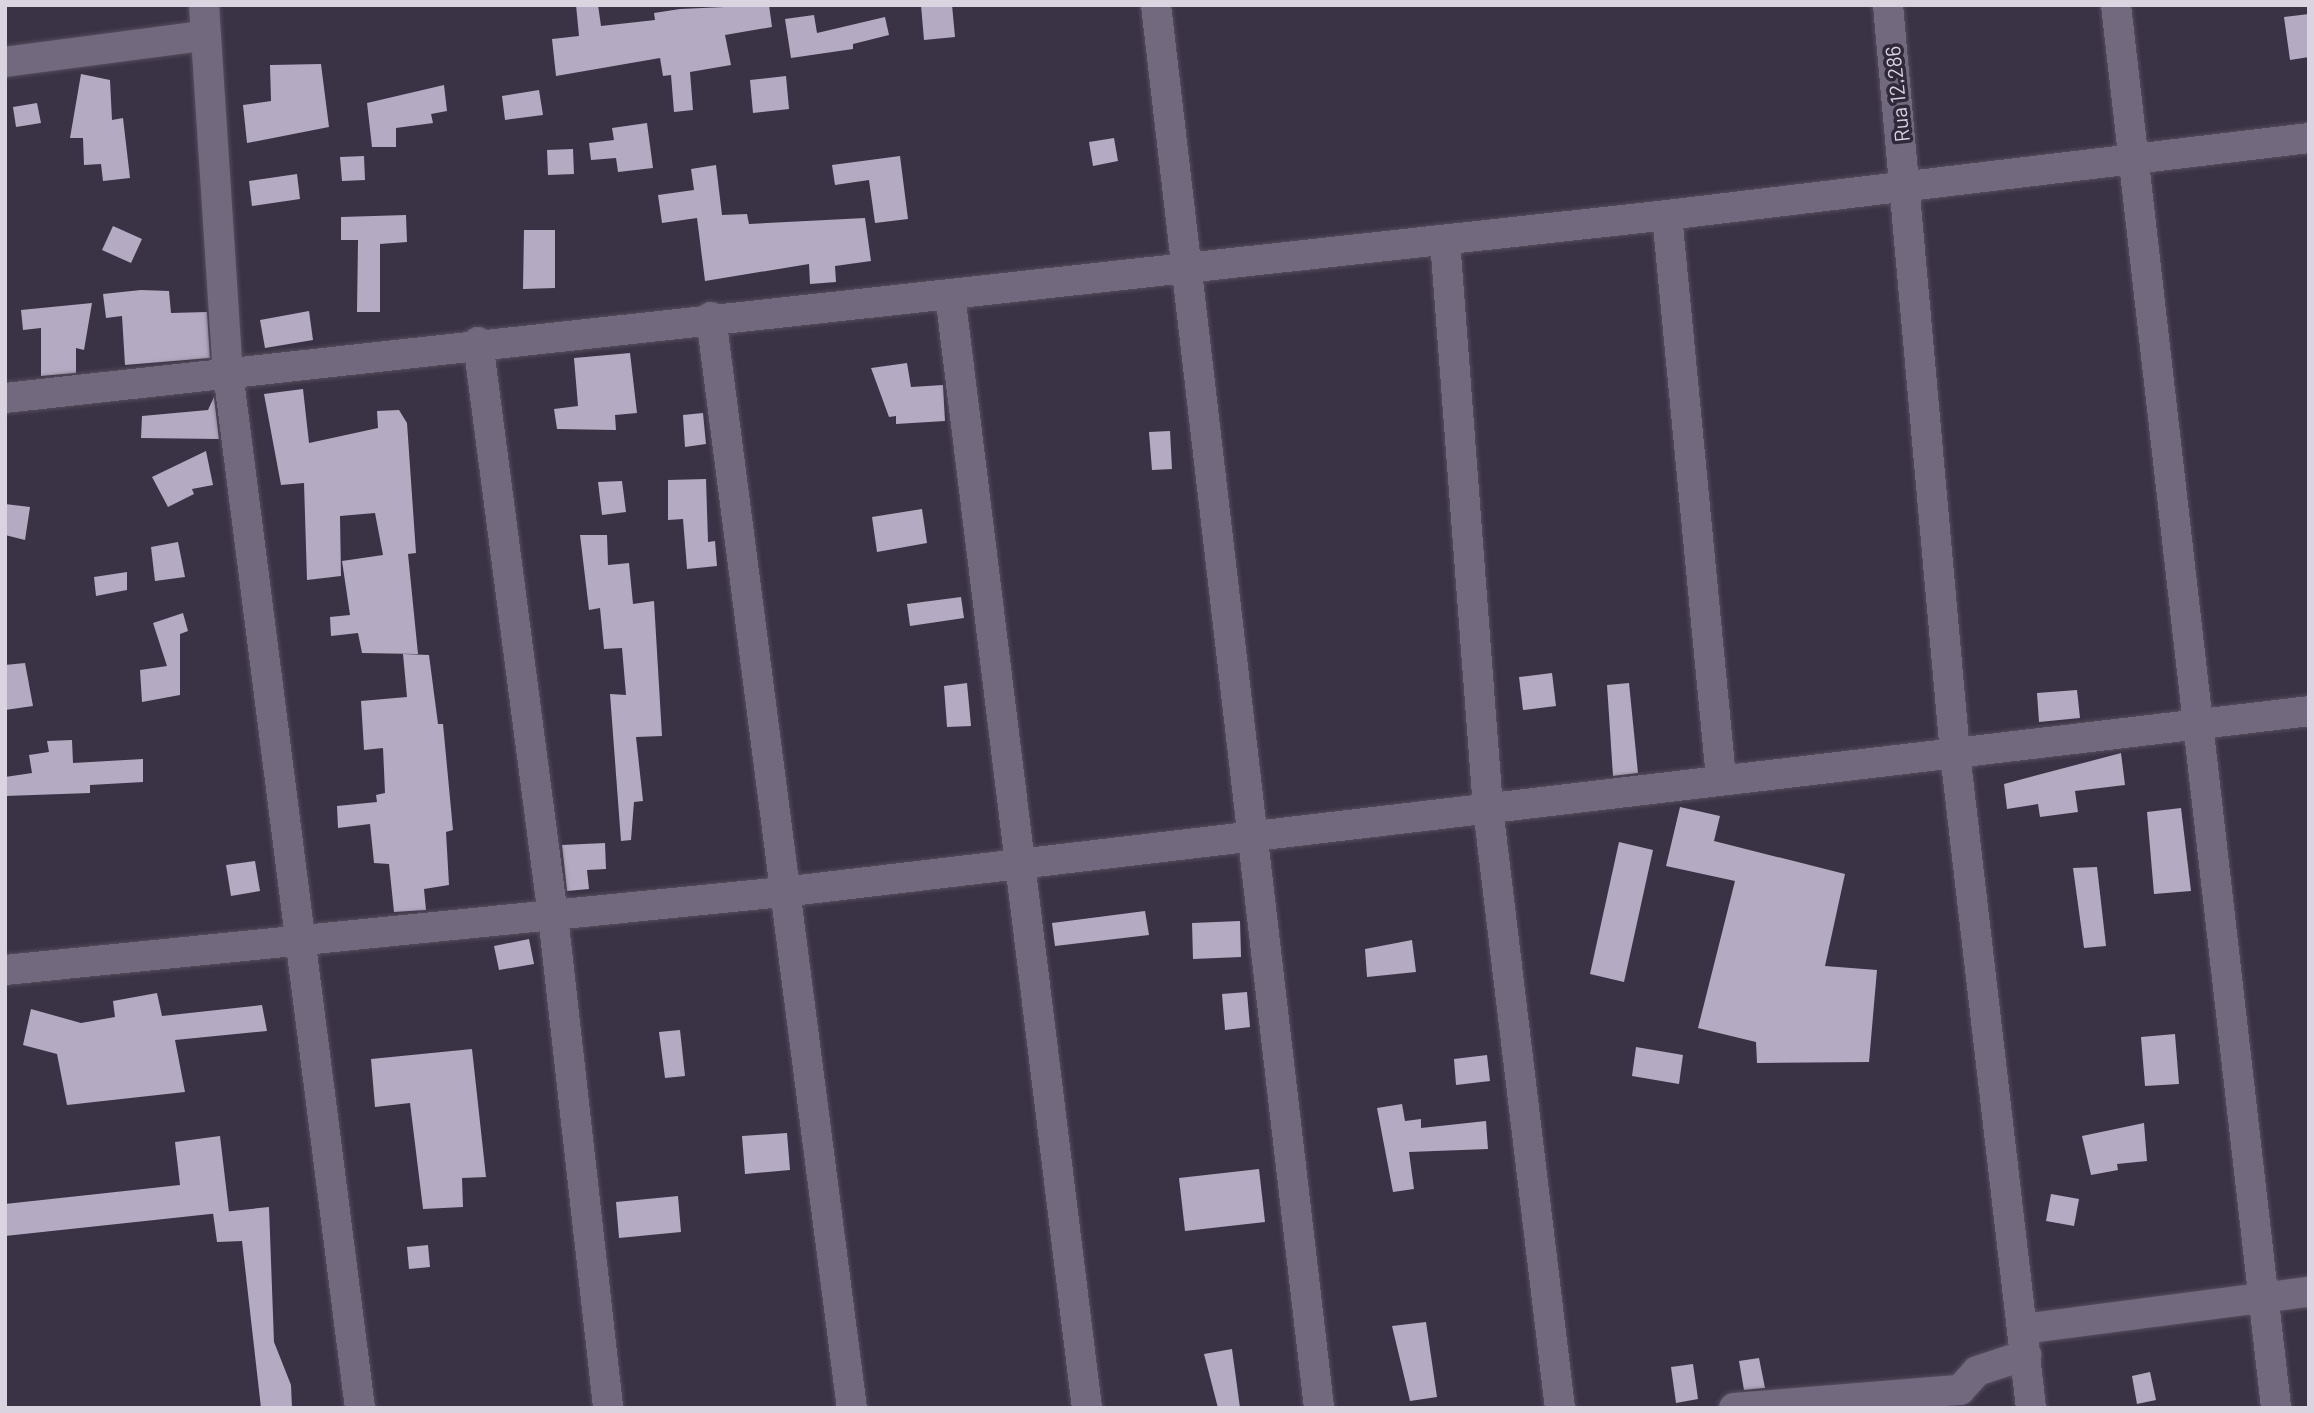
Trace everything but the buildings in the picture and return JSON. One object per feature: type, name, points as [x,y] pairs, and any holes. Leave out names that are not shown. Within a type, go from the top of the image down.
[{"type":"street","points":[[204,5],[203,36],[228,372],[304,936],[360,1408]]},
{"type":"street","points":[[1156,5],[1319,1408]]},
{"type":"street","name":"Rua 12.286","points":[[1888,5],[1906,182],[1955,753],[2032,1408]]},
{"type":"street","points":[[2116,5],[2276,1408]]},
{"type":"street","points":[[5,62],[203,36]]},
{"type":"street","points":[[5,398],[478,342],[950,294],[1667,215],[1906,182],[2133,160],[2309,138]]},
{"type":"street","points":[[1667,215],[1721,778]]},
{"type":"street","points":[[1445,240],[1488,808],[1560,1408]]},
{"type":"street","points":[[950,294],[1016,864],[1087,1408]]},
{"type":"street","points":[[711,317],[783,892],[852,1408]]},
{"type":"street","points":[[478,342],[554,916],[608,1408]]},
{"type":"street","points":[[5,970],[304,936],[554,916],[783,892],[1721,778],[2309,711]]},
{"type":"street","points":[[1734,1408],[1960,1390],[1977,1371],[2024,1342],[2263,1297],[2309,1292]]}]
